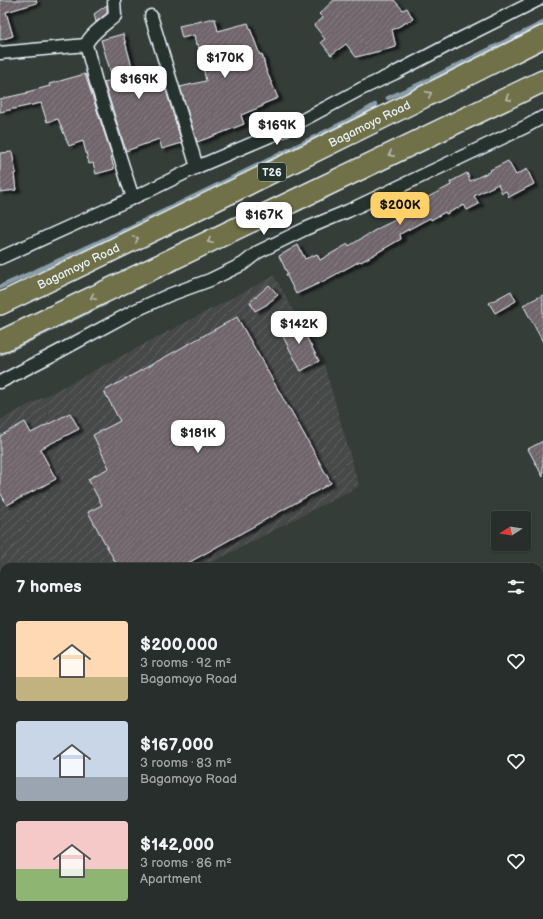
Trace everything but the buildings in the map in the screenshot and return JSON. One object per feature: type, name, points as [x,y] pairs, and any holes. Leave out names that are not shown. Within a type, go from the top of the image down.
[{"type":"highway","name":"Bagamoyo Road","points":[[0,304],[392,113],[543,36]]},
{"type":"highway","points":[[0,342],[543,81]]},
{"type":"street","points":[[114,0],[115,16],[92,36],[86,45],[96,82],[133,198]]},
{"type":"street","points":[[0,258],[133,198],[197,167],[284,130],[361,89],[538,0]]},
{"type":"street","points":[[151,16],[197,167]]},
{"type":"street","points":[[0,53],[86,45]]},
{"type":"street","points":[[0,382],[134,312],[169,295],[210,280],[243,264],[258,252],[305,229],[348,211],[543,117]]},
{"type":"shaded area","points":[[274,276],[324,364],[359,486],[211,563],[0,563],[0,420]]},
{"type":"waterway","points":[[388,98],[420,84],[543,23]]},
{"type":"waterway","points":[[0,287],[90,246],[267,161],[355,117],[375,105]]},
{"type":"waterway","points":[[0,354],[106,303]]}]
